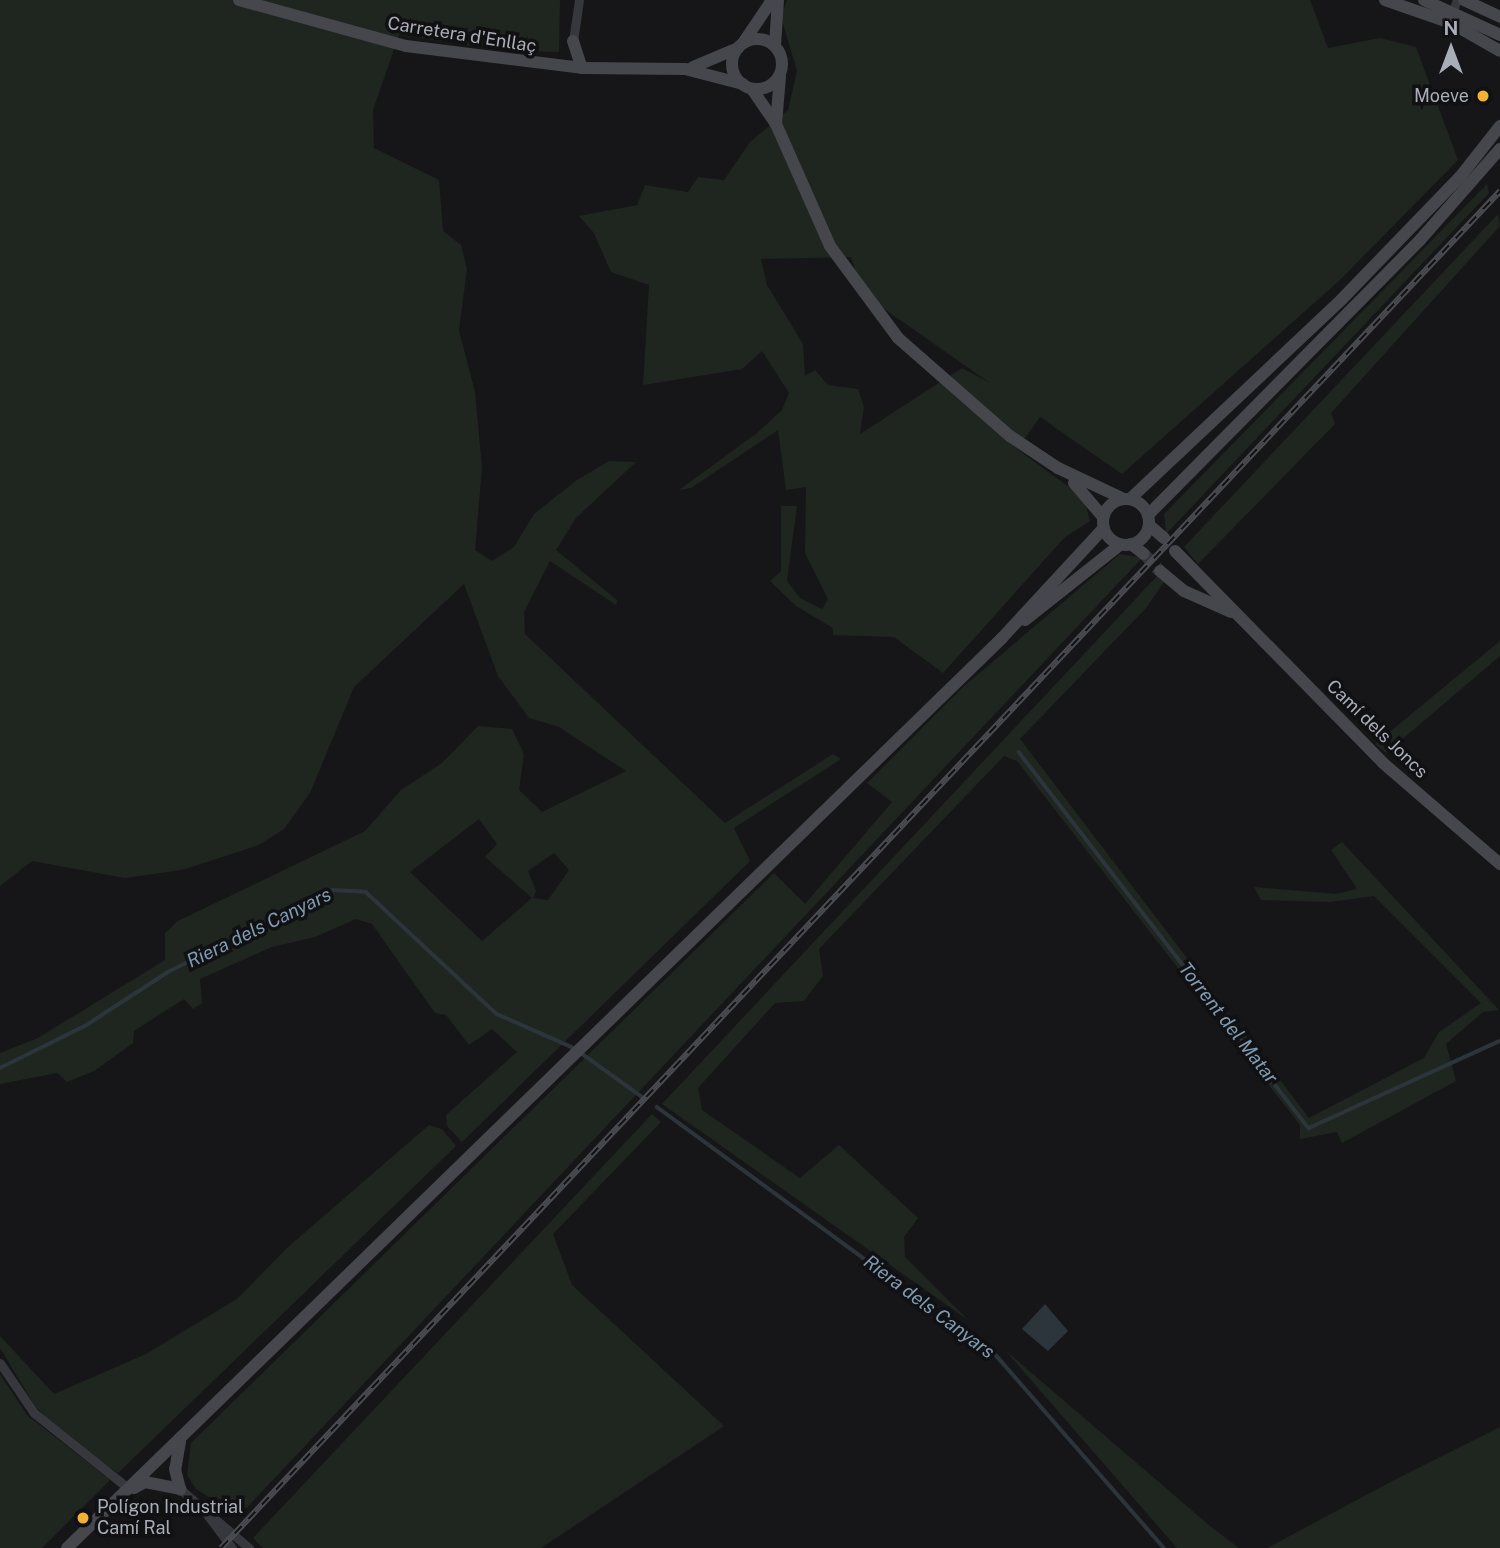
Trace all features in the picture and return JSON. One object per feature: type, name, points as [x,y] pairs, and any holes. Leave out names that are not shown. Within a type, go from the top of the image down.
[{"type":"street","name":"Carretera d'Enllaç","points":[[239,0],[406,46],[561,67],[685,69],[747,86]]},
{"type":"street","points":[[561,67],[573,41],[579,0]]},
{"type":"street","points":[[772,0],[732,63],[776,124],[830,246],[898,338],[966,402],[1058,468],[1092,499],[1104,523],[1126,544],[1144,554]]},
{"type":"street","points":[[776,124],[782,59],[775,46],[778,0]]},
{"type":"street","points":[[1385,0],[1451,23],[1500,51]]},
{"type":"street","points":[[1424,0],[1500,35]]},
{"type":"street","points":[[1451,23],[1457,0]]},
{"type":"street","points":[[1464,0],[1500,17]]},
{"type":"street","points":[[741,46],[759,39],[775,46]]},
{"type":"street","points":[[573,41],[582,68]]},
{"type":"street","name":"Carretera d'Enllaç","points":[[685,69],[741,46]]},
{"type":"street","points":[[747,86],[768,87],[780,76]]},
{"type":"street","points":[[67,1548],[1002,638],[1127,499],[1342,299],[1460,177],[1500,126]]},
{"type":"street","points":[[1002,638],[1126,544],[1420,240],[1500,149]]},
{"type":"street","points":[[1058,468],[1127,499],[1149,519],[1164,538]]},
{"type":"street","name":"Camí dels Joncs","points":[[1175,551],[1383,763],[1500,864]]},
{"type":"street","name":"Camí dels Joncs","points":[[1160,571],[1184,591],[1235,613]]},
{"type":"street","points":[[1184,591],[1215,591]]},
{"type":"street","points":[[0,1363],[34,1413],[125,1491]]},
{"type":"street","points":[[182,1438],[174,1469],[180,1489],[249,1548]]},
{"type":"street","points":[[125,1491],[145,1482],[180,1489]]},
{"type":"street","points":[[206,1513],[232,1548]]},
{"type":"shaded area","points":[[0,0],[560,0],[559,52],[504,50],[399,35],[373,110],[374,148],[439,180],[443,231],[461,245],[467,269],[459,330],[475,392],[482,468],[475,550],[492,561],[514,547],[534,514],[577,480],[609,461],[636,462],[576,518],[556,550],[617,600],[616,605],[550,561],[524,612],[525,634],[725,823],[833,754],[841,759],[734,828],[750,861],[462,1142],[447,1126],[446,1115],[517,1052],[492,1029],[469,1045],[446,1015],[435,1013],[372,924],[356,919],[315,937],[272,947],[200,979],[202,1003],[193,1009],[184,999],[134,1031],[133,1043],[94,1071],[67,1082],[57,1073],[0,1084],[0,1053],[38,1038],[165,960],[165,933],[178,921],[365,831],[401,790],[442,763],[478,726],[512,729],[524,754],[519,790],[542,812],[626,771],[559,727],[529,718],[498,676],[464,584],[354,687],[310,793],[284,829],[259,845],[182,870],[125,878],[32,861],[0,886]],"holes":[[[479,819],[497,844],[485,857],[532,898],[482,941],[410,872]],[[554,853],[569,870],[548,900],[533,898],[536,891],[528,871]]]},
{"type":"shaded area","points":[[787,0],[1310,0],[1328,48],[1380,38],[1416,47],[1458,160],[1340,280],[1122,474],[1040,417],[1017,449],[1084,498],[1090,521],[1065,537],[943,673],[894,637],[833,635],[833,628],[796,606],[770,581],[781,571],[781,506],[797,506],[787,581],[800,598],[822,609],[828,599],[805,553],[806,487],[786,490],[778,430],[691,488],[679,490],[757,433],[782,410],[789,393],[762,351],[742,369],[643,385],[649,285],[611,272],[594,233],[579,216],[637,205],[645,185],[688,192],[698,177],[724,180],[750,142],[788,110],[797,71],[781,17]],"holes":[[[851,257],[863,294],[990,383],[962,368],[860,434],[864,407],[858,389],[828,385],[815,370],[805,376],[803,344],[767,285],[761,259]]]},
{"type":"shaded area","points":[[1487,184],[1489,193],[1166,534],[1164,514]]},
{"type":"shaded area","points":[[1498,214],[1500,226],[1331,413],[1335,424],[1198,564],[1184,547]]},
{"type":"shaded area","points":[[1120,554],[1142,558],[239,1516],[196,1489],[187,1475],[191,1443],[774,873],[805,904],[892,802],[867,783],[963,687]]},
{"type":"shaded area","points":[[1158,575],[1164,582],[1146,608],[1020,739],[1309,1118],[1424,1058],[1439,1032],[1481,1003],[1374,896],[1330,902],[1261,900],[1254,887],[1336,894],[1357,889],[1331,850],[1342,842],[1499,1010],[1483,1012],[1446,1044],[1456,1081],[1342,1143],[1337,1132],[1300,1139],[1300,1125],[1017,761],[1004,756],[819,949],[823,976],[804,1001],[775,1003],[698,1088],[702,1110],[800,1178],[839,1145],[918,1218],[904,1237],[905,1257],[968,1320],[662,1104]]},
{"type":"shaded area","points":[[1500,641],[1500,656],[1386,753],[1375,744]]},
{"type":"shaded area","points":[[652,1114],[661,1122],[553,1234],[572,1285],[724,1426],[541,1548],[263,1548],[253,1538]]},
{"type":"shaded area","points":[[429,1125],[442,1129],[456,1146],[118,1473],[62,1435],[35,1406],[0,1348],[0,1336],[54,1394],[146,1354],[237,1299],[288,1247]]},
{"type":"shaded area","points":[[1045,1304],[1068,1331],[1048,1351],[1022,1329]]},
{"type":"shaded area","points":[[1005,1350],[1210,1526],[1239,1548],[1177,1548]]},
{"type":"shaded area","points":[[0,1374],[27,1415],[110,1480],[42,1548],[0,1548]]},
{"type":"shaded area","points":[[1500,1427],[1500,1548],[1267,1548],[1398,1478]]},
{"type":"waterway","name":"Torrent del Matar","points":[[1019,752],[1309,1128],[1500,1041]]},
{"type":"waterway","name":"Riera dels Canyars","points":[[0,1068],[85,1026],[168,972],[332,890],[366,892],[497,1014],[574,1048]]},
{"type":"waterway","name":"Riera dels Canyars","points":[[581,1053],[641,1096]]},
{"type":"waterway","name":"Riera dels Canyars","points":[[657,1107],[995,1354],[1164,1548]]},
{"type":"tunnel","points":[[1144,554],[1160,571]]},
{"type":"railway","points":[[221,1548],[1500,191]]},
{"type":"place","name":"Moeve","points":[[1483,96]]},
{"type":"place","name":"Polígon Industrial Camí Ral","points":[[83,1518]]}]
